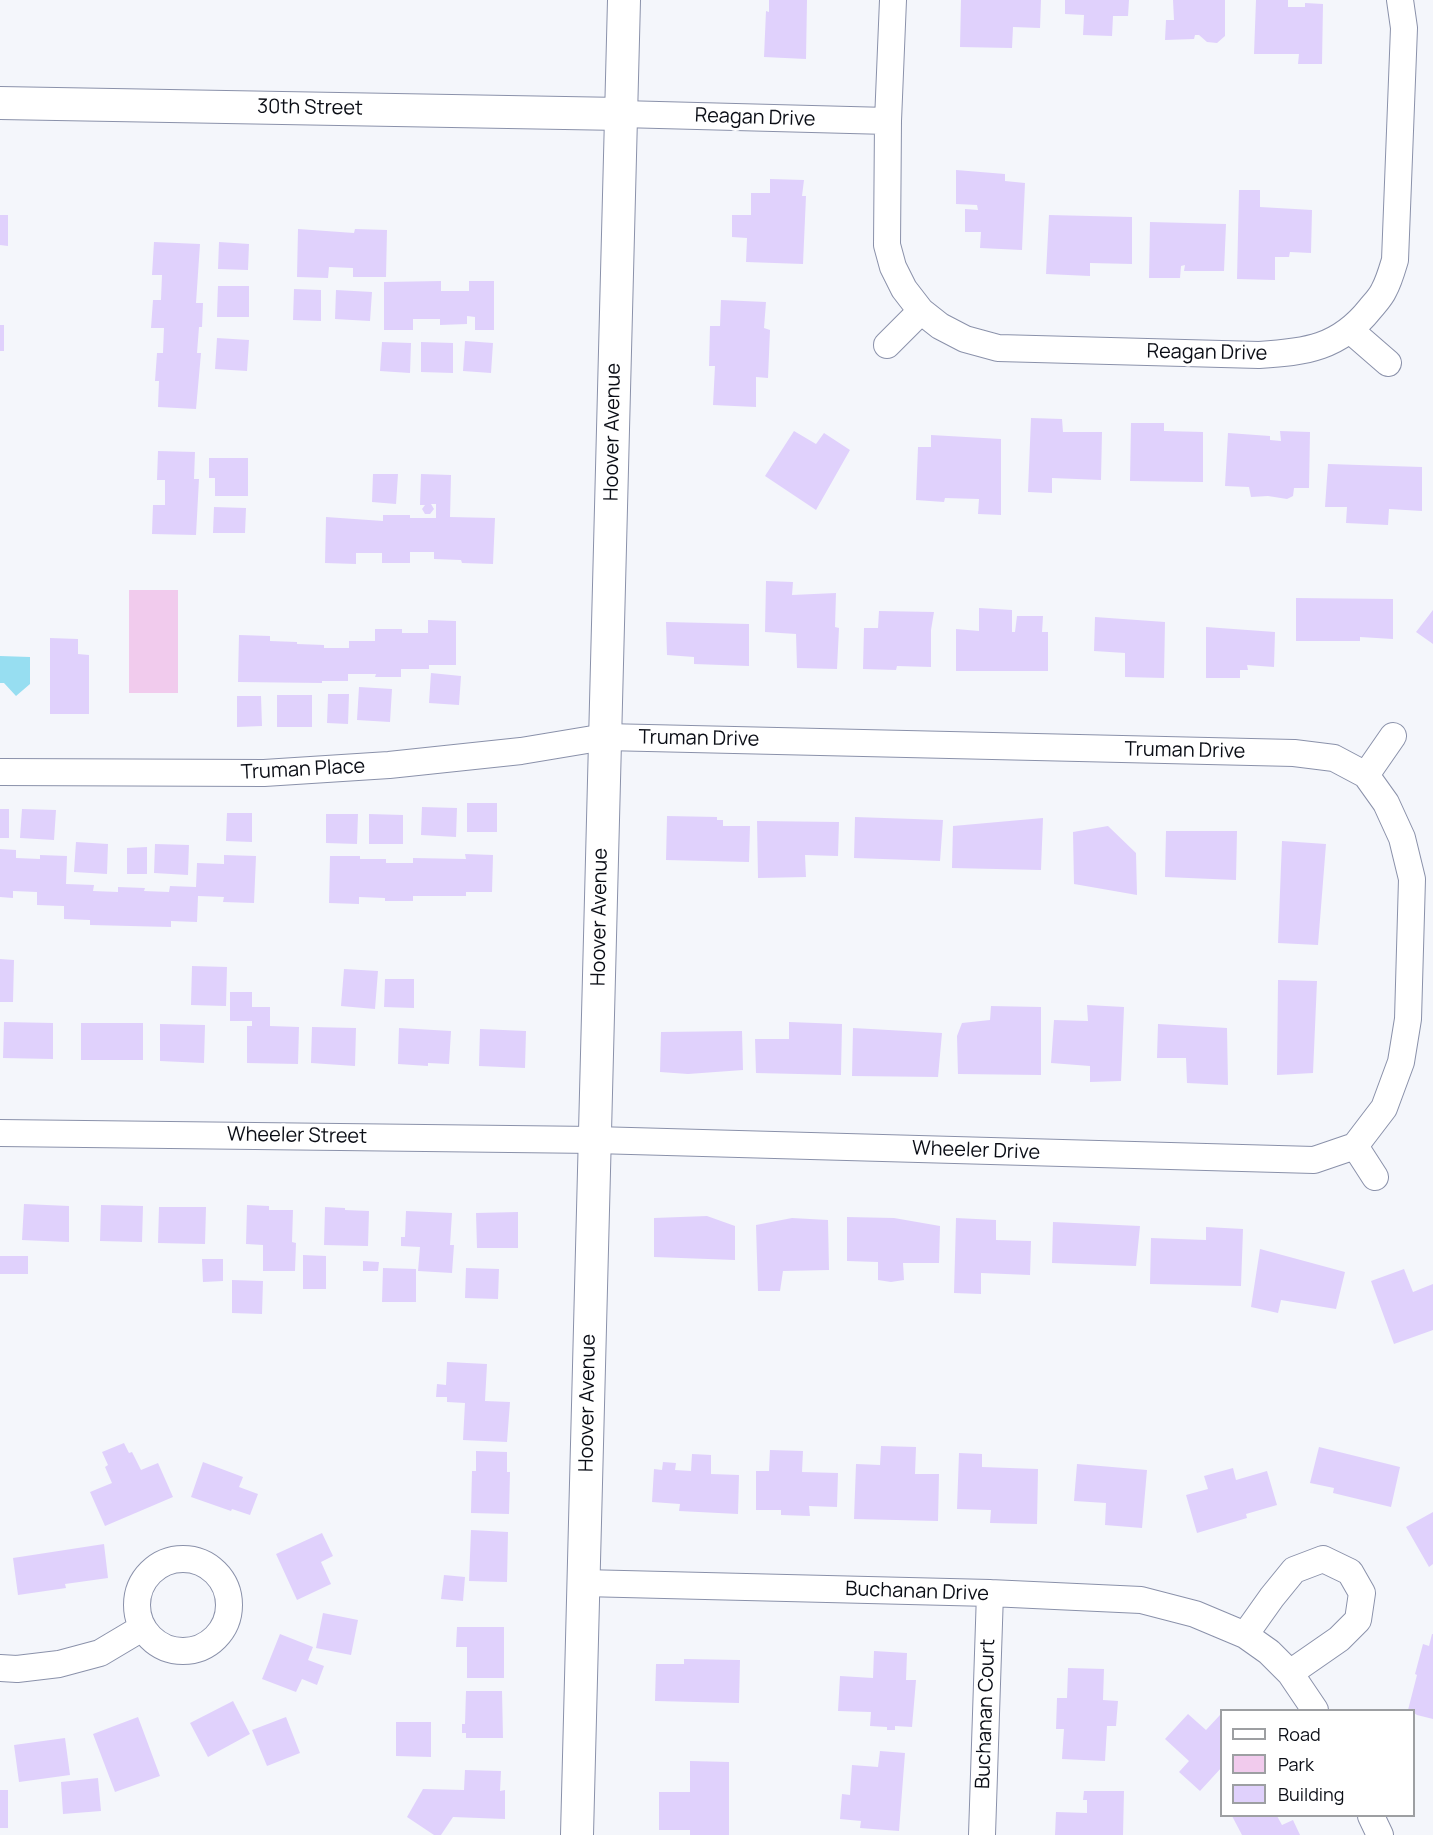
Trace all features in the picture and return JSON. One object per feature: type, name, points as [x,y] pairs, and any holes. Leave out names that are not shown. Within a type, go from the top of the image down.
[{"type":"street","name":"Hoover Avenue","points":[[577,1835],[624,0]]},
{"type":"street","name":"Reagan Drive","points":[[893,0],[888,121],[887,245],[893,267],[904,289],[921,310],[940,326],[966,339],[998,348],[1259,355],[1294,353],[1326,345],[1350,330],[1384,291],[1395,260],[1404,28],[1400,0]]},
{"type":"street","name":"30th Street","points":[[0,103],[621,114]]},
{"type":"street","name":"Reagan Drive","points":[[621,114],[888,121]]},
{"type":"street","points":[[887,345],[921,310]]},
{"type":"street","points":[[1350,330],[1388,363]]},
{"type":"street","points":[[1366,775],[1393,736]]},
{"type":"street","name":"Truman Place","points":[[0,772],[264,773],[390,765],[521,751],[605,737]]},
{"type":"street","name":"Truman Drive","points":[[605,737],[1294,753],[1334,758],[1366,775],[1386,802],[1402,838],[1412,879],[1408,1019],[1401,1062],[1384,1108],[1355,1146]]},
{"type":"street","name":"Wheeler Street","points":[[0,1133],[595,1140]]},
{"type":"street","name":"Wheeler Drive","points":[[595,1140],[1314,1160],[1355,1146]]},
{"type":"street","points":[[1355,1146],[1375,1178]]},
{"type":"street","points":[[1245,1635],[1294,1570],[1323,1559],[1350,1572],[1362,1593],[1358,1620],[1339,1639],[1290,1673]]},
{"type":"street","name":"Buchanan Drive","points":[[583,1583],[990,1593],[1141,1600],[1195,1614],[1245,1635],[1269,1652],[1290,1673],[1314,1709]]},
{"type":"street","name":"Buchanan Court","points":[[982,1835],[990,1593]]},
{"type":"street","points":[[0,1668],[17,1669],[59,1664],[100,1653],[142,1628]]},
{"type":"street","points":[[1372,1817],[1380,1835]]},
{"type":"green space","points":[[129,590],[178,590],[178,693],[129,693]]},
{"type":"water","points":[[0,656],[30,657],[30,684],[16,696],[4,683],[0,683]]},
{"type":"building","points":[[769,0],[807,0],[806,59],[764,57],[766,11],[769,12]]},
{"type":"building","points":[[961,0],[1041,0],[1040,28],[1013,27],[1012,48],[960,47]]},
{"type":"building","points":[[1065,0],[1129,0],[1128,16],[1113,16],[1112,36],[1083,35],[1084,15],[1065,14]]},
{"type":"building","points":[[1173,0],[1225,0],[1225,36],[1217,43],[1207,42],[1199,35],[1195,35],[1194,39],[1165,40],[1166,20],[1174,20]]},
{"type":"building","points":[[1256,0],[1288,0],[1288,7],[1305,7],[1305,3],[1323,4],[1322,64],[1298,64],[1299,54],[1254,54]]},
{"type":"building","points":[[956,170],[1005,174],[1005,181],[1025,183],[1022,250],[980,248],[981,232],[965,232],[965,209],[978,210],[977,205],[956,204]]},
{"type":"building","points":[[770,179],[804,180],[802,196],[806,196],[803,264],[746,262],[747,238],[732,237],[732,215],[751,215],[751,193],[770,193]]},
{"type":"building","points":[[1239,190],[1260,190],[1260,207],[1312,210],[1311,253],[1290,252],[1289,257],[1275,257],[1275,280],[1237,279]]},
{"type":"building","points":[[0,215],[8,215],[8,246],[0,245]]},
{"type":"building","points":[[1049,215],[1132,217],[1132,264],[1090,263],[1090,276],[1046,274]]},
{"type":"building","points":[[1150,222],[1226,224],[1224,271],[1184,271],[1185,265],[1181,266],[1180,278],[1149,278]]},
{"type":"building","points":[[298,229],[354,233],[355,229],[387,230],[386,277],[353,277],[353,268],[329,267],[328,278],[297,277]]},
{"type":"building","points":[[154,242],[200,244],[196,303],[203,303],[202,327],[199,327],[197,353],[201,353],[196,409],[158,407],[159,381],[155,381],[157,353],[163,353],[164,328],[151,328],[153,300],[161,300],[162,275],[152,275]]},
{"type":"building","points":[[219,242],[249,244],[248,270],[218,269]]},
{"type":"building","points":[[441,281],[441,291],[469,291],[469,281],[494,281],[494,330],[475,330],[475,317],[467,316],[467,324],[440,325],[440,319],[413,319],[413,330],[384,330],[384,282]]},
{"type":"building","points":[[218,286],[249,286],[249,317],[217,317]]},
{"type":"building","points":[[294,289],[321,290],[321,321],[293,320]]},
{"type":"building","points":[[336,290],[372,292],[370,321],[335,319]]},
{"type":"building","points":[[721,300],[766,302],[764,328],[770,330],[768,378],[756,377],[756,407],[713,405],[715,366],[709,366],[710,326],[720,326]]},
{"type":"building","points":[[0,325],[4,325],[4,351],[0,351]]},
{"type":"building","points":[[217,338],[249,340],[247,371],[215,369]]},
{"type":"building","points":[[465,341],[493,343],[491,373],[463,371]]},
{"type":"building","points":[[382,342],[411,343],[410,373],[380,371]]},
{"type":"building","points":[[421,342],[453,343],[453,373],[421,372]]},
{"type":"building","points":[[1031,418],[1062,419],[1063,432],[1102,432],[1101,480],[1052,478],[1052,493],[1028,492]]},
{"type":"building","points":[[1131,423],[1164,423],[1164,431],[1203,432],[1203,482],[1130,481]]},
{"type":"building","points":[[794,431],[816,444],[824,433],[850,450],[816,510],[765,476]]},
{"type":"building","points":[[1280,431],[1310,432],[1309,488],[1294,488],[1293,496],[1287,499],[1268,496],[1251,497],[1249,487],[1225,486],[1228,433],[1270,436],[1270,440],[1281,441]]},
{"type":"building","points":[[931,435],[1001,439],[1001,515],[978,514],[979,499],[945,498],[944,502],[916,500],[918,447],[931,447]]},
{"type":"building","points":[[158,451],[195,452],[194,479],[199,479],[196,535],[152,534],[153,505],[165,505],[165,480],[157,480]]},
{"type":"building","points":[[209,458],[248,458],[248,496],[215,496],[215,478],[209,478]]},
{"type":"building","points":[[1328,464],[1422,467],[1422,511],[1389,509],[1388,525],[1346,523],[1347,507],[1325,507]]},
{"type":"building","points":[[373,474],[398,474],[396,504],[372,502]]},
{"type":"building","points":[[421,474],[451,475],[450,517],[495,518],[493,564],[434,559],[434,552],[410,552],[410,563],[382,563],[382,553],[356,553],[356,564],[325,563],[326,517],[383,521],[383,515],[436,518],[436,504],[431,504],[434,509],[430,514],[425,514],[422,509],[425,505],[420,505]]},
{"type":"building","points":[[214,507],[246,508],[245,533],[213,533]]},
{"type":"building","points":[[766,581],[793,582],[792,595],[836,593],[835,627],[839,628],[837,669],[797,668],[796,634],[765,632]]},
{"type":"building","points":[[1296,598],[1393,599],[1393,639],[1360,637],[1360,641],[1296,641]]},
{"type":"building","points":[[979,608],[1012,610],[1012,632],[1015,632],[1017,616],[1043,616],[1042,632],[1048,632],[1048,671],[956,671],[956,629],[979,631]]},
{"type":"building","points":[[1433,610],[1433,644],[1416,632]]},
{"type":"building","points":[[879,611],[934,612],[931,630],[931,667],[897,666],[896,670],[863,669],[864,628],[878,628]]},
{"type":"building","points":[[1095,617],[1165,622],[1164,678],[1125,677],[1125,653],[1094,651]]},
{"type":"building","points":[[428,620],[456,621],[456,665],[429,665],[429,669],[401,669],[401,677],[348,674],[348,681],[322,681],[322,683],[238,682],[239,635],[270,636],[270,641],[324,645],[324,648],[349,648],[349,641],[375,641],[375,629],[402,629],[402,633],[428,633]]},
{"type":"building","points":[[666,622],[749,624],[749,666],[694,664],[694,657],[667,655]]},
{"type":"building","points":[[1206,627],[1275,632],[1274,667],[1247,665],[1248,670],[1240,670],[1240,678],[1206,678]]},
{"type":"building","points":[[50,638],[78,639],[78,654],[89,655],[89,714],[50,714]]},
{"type":"building","points":[[431,673],[461,676],[459,705],[429,703]]},
{"type":"building","points":[[359,687],[392,689],[390,722],[357,720]]},
{"type":"building","points":[[328,694],[349,694],[348,724],[327,723]]},
{"type":"building","points":[[277,695],[312,695],[312,727],[277,727]]},
{"type":"building","points":[[237,696],[261,696],[262,726],[237,727]]},
{"type":"building","points":[[467,803],[497,803],[497,832],[467,832]]},
{"type":"building","points":[[422,807],[457,808],[456,837],[421,835]]},
{"type":"building","points":[[0,809],[9,809],[9,838],[0,838]]},
{"type":"building","points":[[22,809],[56,810],[54,840],[20,838]]},
{"type":"building","points":[[227,813],[252,813],[252,842],[226,841]]},
{"type":"building","points":[[326,814],[358,814],[357,844],[326,843]]},
{"type":"building","points":[[369,814],[403,815],[403,844],[369,844]]},
{"type":"building","points":[[667,816],[717,817],[717,820],[723,820],[723,826],[750,826],[749,862],[666,860]]},
{"type":"building","points":[[855,817],[943,820],[940,861],[854,858]]},
{"type":"building","points":[[1043,818],[1041,870],[952,868],[953,826]]},
{"type":"building","points":[[757,821],[839,822],[838,856],[805,855],[806,877],[758,878]]},
{"type":"building","points":[[1108,826],[1136,853],[1137,895],[1074,884],[1073,832]]},
{"type":"building","points":[[1166,831],[1237,831],[1236,880],[1165,877]]},
{"type":"building","points":[[1282,841],[1326,844],[1318,945],[1278,943]]},
{"type":"building","points":[[76,842],[108,844],[107,874],[74,872]]},
{"type":"building","points":[[155,844],[189,845],[188,875],[154,873]]},
{"type":"building","points":[[147,847],[147,874],[127,874],[127,848]]},
{"type":"building","points":[[0,849],[16,850],[16,858],[40,859],[40,855],[67,856],[66,884],[94,885],[93,891],[118,892],[118,887],[169,892],[170,886],[196,887],[197,863],[224,864],[224,855],[256,856],[254,903],[223,902],[224,897],[198,896],[197,922],[171,921],[171,927],[90,925],[90,920],[64,919],[64,906],[37,905],[37,892],[13,891],[13,898],[0,897]]},
{"type":"building","points":[[465,854],[493,855],[492,892],[466,892],[466,896],[413,896],[413,901],[385,901],[385,898],[359,897],[359,904],[329,903],[330,856],[360,856],[360,859],[386,859],[386,863],[413,863],[413,858],[466,859]]},
{"type":"building","points":[[0,959],[14,960],[13,1002],[0,1002]]},
{"type":"building","points":[[192,966],[227,967],[226,1006],[191,1005]]},
{"type":"building","points":[[344,969],[378,971],[375,1009],[341,1006]]},
{"type":"building","points":[[385,979],[414,979],[414,1008],[384,1007]]},
{"type":"building","points":[[1278,980],[1317,981],[1313,1073],[1277,1075]]},
{"type":"building","points":[[230,992],[252,992],[252,1007],[270,1007],[270,1026],[299,1027],[298,1064],[247,1063],[247,1026],[252,1026],[252,1021],[230,1021]]},
{"type":"building","points":[[1087,1005],[1124,1007],[1121,1081],[1090,1082],[1090,1066],[1051,1063],[1054,1020],[1088,1021]]},
{"type":"building","points":[[991,1006],[1041,1007],[1041,1075],[958,1074],[957,1036],[962,1023],[990,1020]]},
{"type":"building","points":[[4,1022],[53,1023],[53,1059],[3,1058]]},
{"type":"building","points":[[789,1022],[842,1024],[841,1075],[756,1073],[755,1039],[789,1039]]},
{"type":"building","points":[[81,1023],[143,1023],[143,1060],[81,1060]]},
{"type":"building","points":[[160,1024],[205,1025],[204,1063],[160,1061]]},
{"type":"building","points":[[1158,1024],[1227,1028],[1228,1085],[1187,1083],[1186,1058],[1157,1058]]},
{"type":"building","points":[[312,1027],[356,1028],[355,1066],[311,1063]]},
{"type":"building","points":[[399,1028],[451,1031],[449,1064],[428,1063],[428,1066],[398,1064]]},
{"type":"building","points":[[853,1028],[942,1033],[938,1077],[852,1076]]},
{"type":"building","points":[[480,1029],[526,1031],[525,1068],[479,1066]]},
{"type":"building","points":[[742,1031],[743,1070],[688,1074],[660,1072],[661,1032]]},
{"type":"building","points":[[24,1204],[69,1206],[69,1242],[22,1240]]},
{"type":"building","points":[[101,1205],[143,1206],[142,1242],[100,1241]]},
{"type":"building","points":[[247,1205],[269,1206],[269,1210],[293,1210],[292,1242],[296,1243],[295,1271],[263,1271],[263,1245],[246,1244]]},
{"type":"building","points":[[159,1207],[206,1207],[205,1244],[158,1243]]},
{"type":"building","points":[[325,1207],[369,1211],[368,1246],[324,1245]]},
{"type":"building","points":[[406,1211],[452,1213],[450,1245],[454,1245],[452,1273],[418,1271],[420,1247],[401,1246],[401,1237],[405,1237]]},
{"type":"building","points":[[518,1212],[518,1248],[477,1248],[476,1213]]},
{"type":"building","points":[[707,1216],[735,1226],[735,1260],[654,1257],[654,1218]]},
{"type":"building","points":[[847,1217],[894,1218],[940,1226],[939,1263],[903,1263],[904,1280],[891,1282],[878,1280],[878,1262],[847,1261]]},
{"type":"building","points":[[792,1218],[828,1220],[829,1270],[783,1271],[780,1291],[758,1291],[756,1225]]},
{"type":"building","points":[[956,1218],[996,1220],[996,1240],[1031,1241],[1030,1275],[981,1273],[981,1294],[954,1293]]},
{"type":"building","points":[[1053,1222],[1140,1226],[1136,1266],[1052,1263]]},
{"type":"building","points":[[1206,1227],[1243,1229],[1241,1286],[1150,1284],[1151,1238],[1206,1240]]},
{"type":"building","points":[[1260,1249],[1345,1272],[1336,1309],[1281,1300],[1278,1313],[1251,1307]]},
{"type":"building","points":[[303,1255],[326,1256],[326,1289],[303,1289]]},
{"type":"building","points":[[0,1256],[28,1256],[28,1274],[0,1274]]},
{"type":"building","points":[[202,1259],[223,1259],[223,1281],[203,1282]]},
{"type":"building","points":[[363,1261],[379,1262],[378,1271],[363,1271]]},
{"type":"building","points":[[383,1268],[416,1269],[416,1302],[382,1302]]},
{"type":"building","points":[[466,1268],[499,1269],[498,1299],[465,1298]]},
{"type":"building","points":[[1404,1269],[1413,1292],[1433,1284],[1433,1330],[1394,1344],[1371,1281]]},
{"type":"building","points":[[232,1280],[263,1281],[262,1314],[232,1313]]},
{"type":"building","points":[[447,1362],[487,1364],[485,1401],[510,1402],[507,1442],[463,1440],[465,1403],[447,1402],[447,1397],[436,1397],[437,1384],[446,1385]]},
{"type":"building","points":[[124,1443],[129,1453],[132,1452],[141,1470],[158,1463],[173,1497],[105,1526],[90,1492],[112,1483],[102,1452]]},
{"type":"building","points":[[881,1446],[916,1447],[915,1474],[939,1474],[938,1521],[854,1519],[856,1464],[880,1465]]},
{"type":"building","points":[[1319,1447],[1400,1467],[1391,1507],[1333,1493],[1334,1488],[1310,1483]]},
{"type":"building","points":[[770,1450],[803,1451],[802,1472],[838,1473],[837,1507],[809,1506],[810,1516],[781,1515],[781,1510],[756,1510],[756,1471],[769,1471]]},
{"type":"building","points":[[476,1451],[507,1452],[507,1472],[510,1472],[509,1514],[471,1513],[472,1471],[476,1471]]},
{"type":"building","points":[[959,1453],[982,1454],[982,1467],[1038,1469],[1037,1524],[990,1523],[991,1510],[957,1509]]},
{"type":"building","points":[[692,1454],[711,1455],[711,1474],[739,1475],[738,1514],[679,1511],[680,1504],[652,1502],[654,1469],[662,1470],[663,1462],[676,1463],[675,1470],[691,1471]]},
{"type":"building","points":[[203,1462],[243,1477],[239,1487],[258,1494],[250,1515],[191,1497]]},
{"type":"building","points":[[1077,1464],[1147,1470],[1142,1528],[1105,1525],[1106,1503],[1074,1501]]},
{"type":"building","points":[[1233,1468],[1236,1480],[1267,1471],[1277,1505],[1246,1514],[1247,1518],[1197,1533],[1186,1495],[1208,1489],[1204,1476]]},
{"type":"building","points":[[1433,1512],[1433,1564],[1429,1567],[1406,1527]]},
{"type":"building","points":[[471,1530],[508,1532],[507,1582],[469,1581]]},
{"type":"building","points":[[322,1533],[333,1556],[321,1562],[331,1584],[297,1600],[276,1554]]},
{"type":"building","points":[[104,1544],[108,1578],[65,1584],[66,1588],[18,1595],[13,1558]]},
{"type":"building","points":[[444,1575],[465,1577],[463,1601],[441,1599]]},
{"type":"building","points":[[323,1613],[358,1620],[351,1655],[316,1648]]},
{"type":"building","points":[[457,1627],[504,1627],[504,1678],[467,1678],[467,1647],[456,1647]]},
{"type":"building","points":[[280,1634],[313,1647],[308,1660],[324,1666],[317,1685],[302,1679],[296,1692],[262,1679]]},
{"type":"building","points":[[1433,1634],[1433,1719],[1417,1715],[1415,1709],[1408,1709],[1423,1644],[1429,1646]]},
{"type":"building","points":[[874,1651],[907,1653],[906,1680],[916,1680],[912,1727],[895,1726],[895,1730],[887,1730],[887,1727],[870,1726],[871,1712],[838,1711],[840,1676],[873,1678]]},
{"type":"building","points":[[684,1659],[740,1660],[739,1703],[655,1701],[656,1664],[684,1664]]},
{"type":"building","points":[[1068,1668],[1104,1669],[1103,1700],[1118,1701],[1116,1726],[1107,1726],[1105,1761],[1062,1759],[1064,1729],[1056,1729],[1057,1698],[1067,1698]]},
{"type":"building","points":[[466,1691],[502,1691],[503,1738],[466,1738],[466,1733],[462,1733],[462,1724],[465,1724]]},
{"type":"building","points":[[233,1701],[250,1734],[208,1757],[190,1723]]},
{"type":"building","points":[[1188,1714],[1206,1730],[1220,1715],[1220,1769],[1200,1791],[1179,1772],[1189,1761],[1165,1739]]},
{"type":"building","points":[[138,1717],[160,1776],[115,1792],[93,1734]]},
{"type":"building","points":[[286,1717],[300,1753],[267,1766],[252,1730]]},
{"type":"building","points":[[396,1722],[431,1722],[431,1757],[396,1756]]},
{"type":"building","points":[[65,1738],[70,1775],[19,1782],[14,1745]]},
{"type":"building","points":[[880,1751],[905,1753],[899,1831],[860,1828],[861,1821],[840,1819],[842,1794],[850,1795],[852,1765],[878,1767]]},
{"type":"building","points":[[690,1761],[729,1762],[729,1835],[690,1835],[690,1830],[659,1830],[659,1792],[690,1792]]},
{"type":"building","points":[[465,1770],[501,1771],[500,1791],[505,1790],[505,1819],[453,1817],[441,1835],[434,1835],[407,1817],[423,1789],[464,1790]]},
{"type":"building","points":[[98,1778],[101,1811],[63,1814],[61,1782]]},
{"type":"building","points":[[0,1790],[8,1790],[8,1828],[0,1828]]},
{"type":"building","points":[[1084,1791],[1124,1791],[1123,1835],[1055,1835],[1056,1812],[1087,1813],[1087,1800],[1083,1800]]},
{"type":"building","points":[[1233,1817],[1278,1817],[1282,1825],[1293,1820],[1300,1835],[1242,1835]]}]
